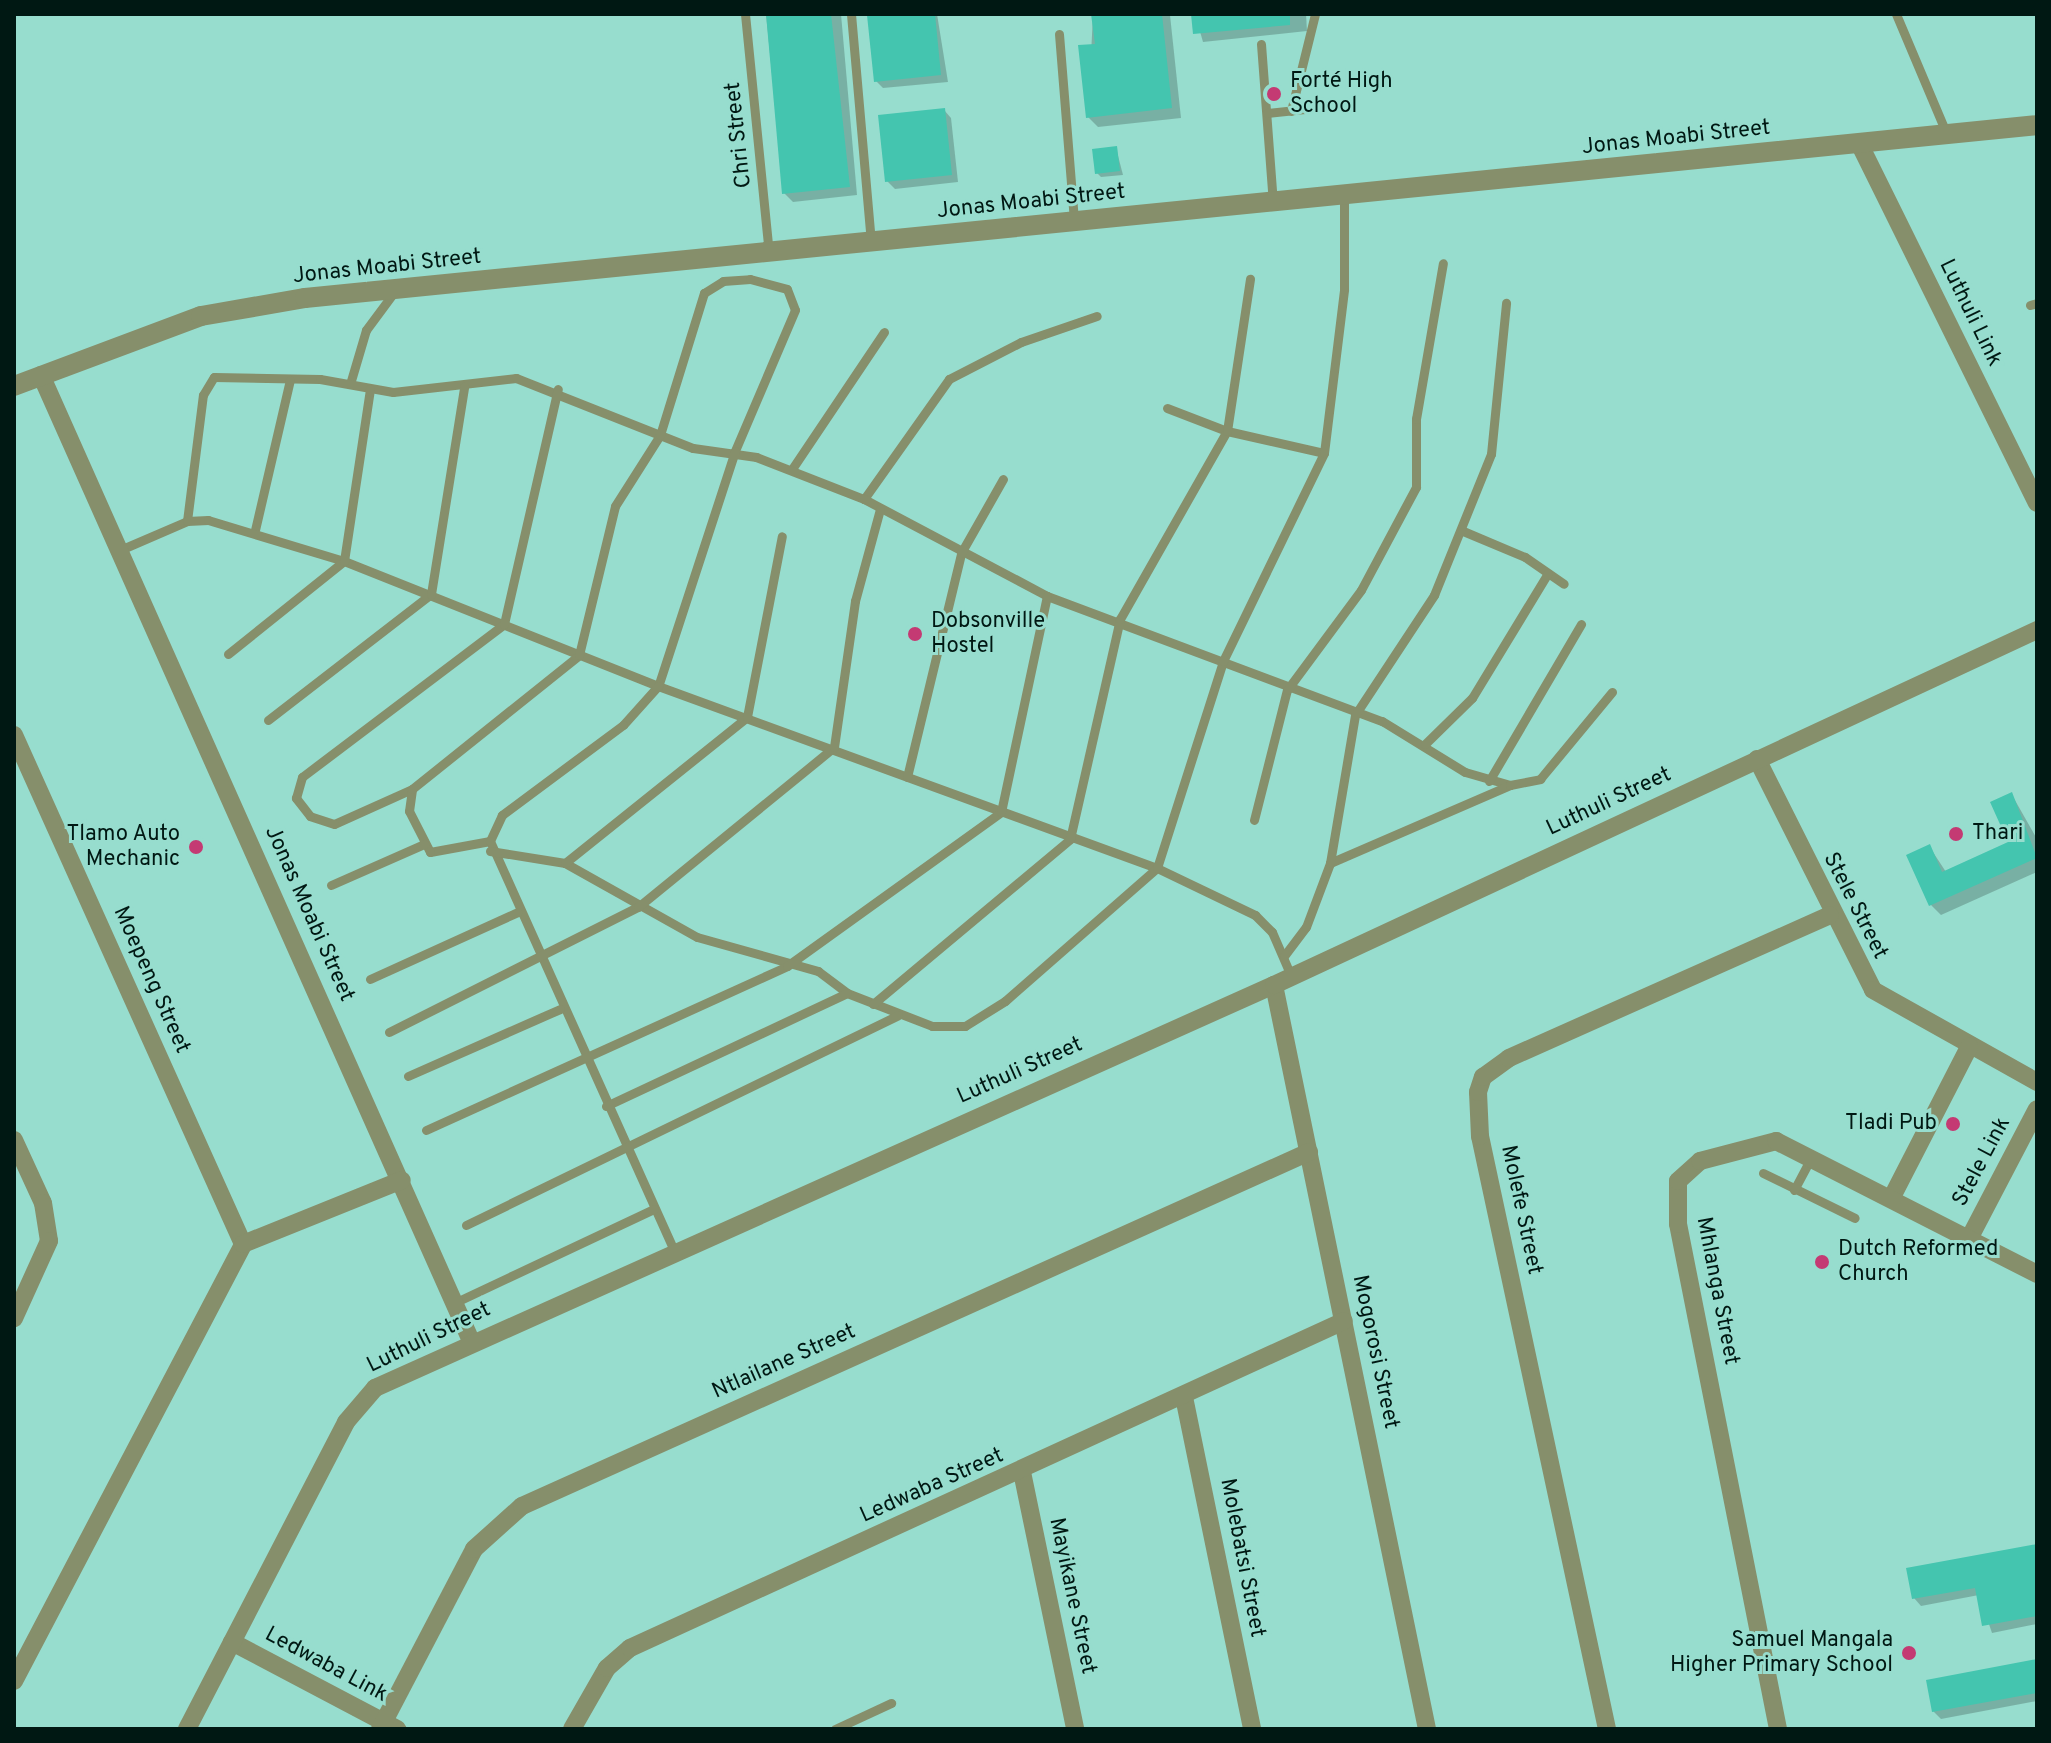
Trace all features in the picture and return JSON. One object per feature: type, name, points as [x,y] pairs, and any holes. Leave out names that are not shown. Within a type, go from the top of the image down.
[{"type":"street","name":"Jonas Moabi Street","points":[[14,386],[201,316],[395,291],[2037,125]]},
{"type":"street","name":"Luthuli Link","points":[[1860,145],[2037,503]]},
{"type":"street","name":"Jonas Moabi Street","points":[[41,375],[472,1343]]},
{"type":"street","name":"Luthuli Street","points":[[187,1729],[362,1399],[472,1343],[1274,985],[2037,630]]},
{"type":"street","name":"Moepeng Street","points":[[14,735],[243,1244]]},
{"type":"street","name":"Stele Street","points":[[1757,759],[1830,915],[1873,990],[1969,1047],[2037,1082]]},
{"type":"street","name":"Molefe Street","points":[[1607,1729],[1480,1136],[1478,1092],[1483,1077],[1509,1058],[1830,915]]},
{"type":"street","name":"Mogorosi Street","points":[[1274,985],[1427,1729]]},
{"type":"street","points":[[1892,1197],[1969,1047]]},
{"type":"street","name":"Stele Link","points":[[1970,1237],[2037,1109]]},
{"type":"street","points":[[14,1140],[43,1203],[49,1241],[14,1318]]},
{"type":"street","name":"Mhlanga Street","points":[[1778,1729],[1676,1199],[1686,1170],[1744,1145],[1776,1141],[1812,1156],[2037,1274]]},
{"type":"street","name":"Ntlailane Street","points":[[387,1727],[474,1549],[522,1506],[1309,1152]]},
{"type":"street","points":[[14,1681],[243,1244],[402,1180]]},
{"type":"street","name":"Ledwaba Street","points":[[576,1728],[607,1668],[630,1648],[1022,1472],[1344,1321]]},
{"type":"street","name":"Molebatsi Street","points":[[1184,1397],[1252,1729]]},
{"type":"street","name":"Mayikane Street","points":[[1022,1472],[1075,1729]]},
{"type":"street","name":"Ledwaba Link","points":[[232,1642],[387,1727]]},
{"type":"lane","name":"Chri Street","points":[[745,14],[769,253]]},
{"type":"lane","points":[[851,14],[871,242]]},
{"type":"lane","points":[[1291,111],[1315,14]]},
{"type":"lane","points":[[1896,14],[1947,135]]},
{"type":"lane","points":[[1059,34],[1074,222]]},
{"type":"lane","points":[[1261,44],[1273,202]]},
{"type":"lane","points":[[1267,113],[1343,105]]},
{"type":"lane","points":[[412,789],[407,804],[424,844],[444,854],[490,846],[565,863],[638,907],[740,954],[818,971],[847,993],[898,1015],[950,1028],[980,1018],[1157,868],[1223,661],[1324,453],[1344,289],[1344,195]]},
{"type":"lane","points":[[1254,820],[1287,690],[1361,590],[1416,487],[1416,419],[1443,263]]},
{"type":"lane","points":[[558,389],[504,624],[302,777],[296,798],[310,816],[334,824],[412,789],[579,655],[615,506],[660,435],[691,354],[700,299],[723,281],[750,279],[787,289],[796,302],[735,451],[658,686],[623,725],[502,815],[490,846],[560,1009],[675,1252]]},
{"type":"lane","points":[[873,1004],[1070,839],[1120,619],[1227,431],[1250,279]]},
{"type":"lane","points":[[350,384],[366,330],[395,291]]},
{"type":"lane","points":[[1284,956],[1306,927],[1330,863],[1355,715],[1434,595],[1463,531],[1491,454],[1506,303]]},
{"type":"lane","points":[[864,499],[949,379],[1021,342],[1097,316]]},
{"type":"lane","points":[[792,469],[884,332]]},
{"type":"lane","points":[[187,521],[209,379],[290,380],[350,384],[370,389],[464,387],[499,377],[558,389],[660,435],[709,451],[735,451],[792,469],[864,499],[1047,596],[1120,619],[1223,661],[1287,690],[1425,744],[1489,781],[1510,785]]},
{"type":"lane","points":[[255,530],[290,380]]},
{"type":"lane","points":[[268,720],[431,594],[464,387]]},
{"type":"lane","points":[[228,654],[344,561],[370,389]]},
{"type":"lane","points":[[1167,408],[1227,431],[1324,453]]},
{"type":"lane","points":[[907,777],[961,553],[1003,479]]},
{"type":"lane","points":[[389,1032],[638,907],[834,747],[855,601],[880,509]]},
{"type":"lane","points":[[120,550],[187,521],[255,530],[344,561],[658,686],[834,747],[1070,839],[1157,868],[1255,915],[1284,956],[1291,976]]},
{"type":"lane","points":[[1463,531],[1564,584]]},
{"type":"lane","points":[[565,863],[747,717],[782,536]]},
{"type":"lane","points":[[1425,744],[1472,698],[1548,573]]},
{"type":"lane","points":[[426,1130],[582,1056],[787,966],[1001,812],[1047,596]]},
{"type":"lane","points":[[1489,781],[1581,624]]},
{"type":"lane","points":[[1330,863],[1510,785],[1555,769],[1612,692]]},
{"type":"lane","points":[[331,885],[424,844]]},
{"type":"lane","points":[[370,979],[518,912]]},
{"type":"lane","points":[[606,1106],[847,993]]},
{"type":"lane","points":[[408,1076],[560,1009]]},
{"type":"lane","points":[[466,1225],[626,1152],[898,1015]]},
{"type":"lane","points":[[1794,1190],[1812,1156]]},
{"type":"lane","points":[[1763,1173],[1855,1218]]},
{"type":"lane","points":[[454,1303],[654,1209]]},
{"type":"lane","points":[[835,1729],[891,1703]]},
{"type":"building","points":[[766,14],[831,14],[850,187],[782,194]]},
{"type":"building","points":[[935,14],[941,75],[874,82],[867,15]]},
{"type":"building","points":[[1091,14],[1162,14],[1172,108],[1086,118],[1078,45],[1095,44]]},
{"type":"building","points":[[1191,14],[1290,14],[1290,25],[1193,34]]},
{"type":"building","points":[[945,108],[952,175],[885,182],[878,115]]},
{"type":"building","points":[[1117,146],[1120,171],[1095,174],[1092,149]]},
{"type":"building","points":[[2012,792],[2037,858],[1929,906],[1906,855],[1930,844],[1942,872],[2008,842],[1990,802]]},
{"type":"building","points":[[2037,1544],[2037,1616],[1982,1626],[1975,1588],[1912,1599],[1906,1568]]},
{"type":"building","points":[[2037,1659],[2037,1693],[1932,1712],[1926,1680]]},
{"type":"place","name":"Forté High School","points":[[1274,94]]},
{"type":"place","name":"Dobsonville Hostel","points":[[915,634]]},
{"type":"place","name":"Thari","points":[[1956,834]]},
{"type":"place","name":"Tlamo Auto Mechanic","points":[[196,847]]},
{"type":"place","name":"Tladi Pub","points":[[1953,1124]]},
{"type":"place","name":"Dutch Reformed Church","points":[[1822,1262]]},
{"type":"place","name":"Samuel Mangala Higher Primary School","points":[[1909,1653]]}]
